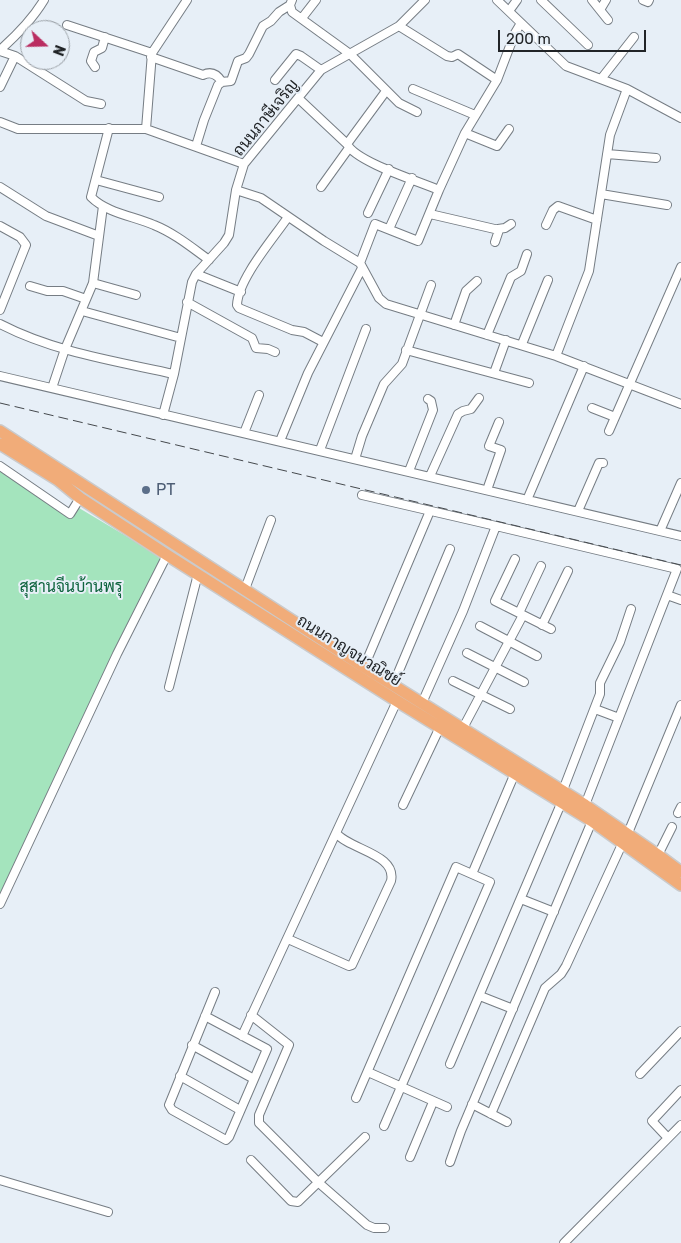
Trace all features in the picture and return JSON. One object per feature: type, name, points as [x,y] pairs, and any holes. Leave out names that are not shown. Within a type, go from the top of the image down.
[{"type":"highway","name":"ถนนกาญจนวณิชย์","points":[[0,431],[47,467],[58,480],[80,498],[167,555],[397,701],[515,773],[585,805],[681,886]]},
{"type":"highway","name":"ถนนกาญจนวณิชย์","points":[[0,444],[47,467],[120,510],[364,667],[463,728],[563,795],[592,821],[658,854],[681,872]]},
{"type":"street","points":[[44,0],[22,31],[0,50],[15,56],[86,101],[101,104]]},
{"type":"street","points":[[146,129],[152,55],[187,0]]},
{"type":"street","points":[[302,18],[316,0]]},
{"type":"street","name":"ถนนภาษีเจริญ","points":[[163,415],[174,374],[192,282],[196,274],[229,235],[236,190],[244,164],[321,70],[399,26],[425,0]]},
{"type":"street","points":[[497,0],[566,66],[627,88],[681,118]]},
{"type":"street","points":[[509,11],[517,0]]},
{"type":"street","points":[[541,0],[588,45]]},
{"type":"street","points":[[592,0],[608,20]]},
{"type":"street","points":[[600,10],[606,0]]},
{"type":"street","points":[[643,0],[648,2],[649,0]]},
{"type":"street","points":[[291,3],[292,12],[350,54],[399,103],[416,112]]},
{"type":"street","points":[[196,146],[218,86],[222,82],[231,81],[238,61],[246,58],[249,54],[263,26],[271,22],[279,12],[291,3]]},
{"type":"street","points":[[280,441],[308,373],[361,266],[375,224],[418,241],[465,133],[497,80],[515,33],[521,24]]},
{"type":"street","points":[[70,25],[202,75],[207,72],[212,73],[219,76],[222,82]]},
{"type":"street","points":[[399,26],[447,56],[452,57],[458,54],[497,80]]},
{"type":"street","points":[[601,79],[634,36]]},
{"type":"street","points":[[95,67],[91,61],[94,52],[102,48],[105,37]]},
{"type":"street","points":[[275,80],[296,54],[321,70]]},
{"type":"street","points":[[0,87],[15,56]]},
{"type":"street","points":[[556,356],[589,271],[610,135],[627,88]]},
{"type":"street","points":[[413,90],[476,115]]},
{"type":"street","points":[[322,187],[386,91]]},
{"type":"street","points":[[298,98],[361,158],[439,190]]},
{"type":"street","points":[[0,122],[18,129],[146,129],[244,164]]},
{"type":"street","points":[[109,128],[90,197],[103,206],[155,225],[178,238],[209,260]]},
{"type":"street","points":[[465,133],[497,146],[509,129]]},
{"type":"street","points":[[607,154],[656,158]]},
{"type":"street","points":[[368,212],[389,169]]},
{"type":"street","points":[[389,229],[412,178]]},
{"type":"street","points":[[96,180],[159,197]]},
{"type":"street","points":[[0,187],[46,216],[99,236]]},
{"type":"street","points":[[236,190],[260,198],[361,266],[379,298],[384,302],[420,315],[522,344],[681,404]]},
{"type":"street","points":[[601,194],[666,205]]},
{"type":"street","points":[[52,388],[93,283],[103,206]]},
{"type":"street","points":[[546,224],[556,206],[596,220]]},
{"type":"street","points":[[430,214],[498,230],[511,224]]},
{"type":"street","points":[[288,217],[252,268],[237,302],[238,308],[292,330],[304,332],[323,342]]},
{"type":"street","points":[[0,226],[20,237],[26,245],[0,310]]},
{"type":"street","points":[[495,242],[498,230]]},
{"type":"street","points":[[487,334],[511,277],[521,271],[527,254]]},
{"type":"street","points":[[609,431],[681,267]]},
{"type":"street","points":[[196,274],[241,292]]},
{"type":"street","points":[[522,344],[548,280]]},
{"type":"street","points":[[454,325],[466,291],[477,281]]},
{"type":"street","points":[[93,283],[136,295]]},
{"type":"street","points":[[355,459],[362,436],[386,381],[401,365],[431,285]]},
{"type":"street","points":[[30,286],[47,291],[63,291],[86,299]]},
{"type":"street","points":[[187,302],[252,338],[256,348],[275,352]]},
{"type":"street","points":[[82,310],[181,338]]},
{"type":"street","points":[[0,324],[25,337],[66,349],[174,374]]},
{"type":"street","points":[[320,450],[366,329]]},
{"type":"street","points":[[494,373],[506,340]]},
{"type":"street","points":[[406,350],[529,383]]},
{"type":"street","points":[[527,500],[584,366]]},
{"type":"street","points":[[0,376],[681,536]]},
{"type":"street","points":[[244,433],[259,395]]},
{"type":"street","points":[[409,472],[433,410],[431,401],[428,398]]},
{"type":"street","points":[[430,476],[458,414],[461,411],[471,409],[479,398]]},
{"type":"street","points":[[592,408],[615,417]]},
{"type":"street","points":[[487,490],[500,450],[489,446],[499,422]]},
{"type":"street","points":[[578,511],[595,471],[599,464],[603,463]]},
{"type":"street","points":[[0,466],[70,514],[80,498]]},
{"type":"street","points":[[660,531],[680,488]]},
{"type":"street","points":[[362,495],[677,569],[585,805]]},
{"type":"street","points":[[364,667],[430,511]]},
{"type":"street","points":[[245,589],[271,520]]},
{"type":"street","points":[[422,703],[496,526]]},
{"type":"street","points":[[393,685],[450,549]]},
{"type":"street","points":[[0,904],[117,654],[167,555]]},
{"type":"street","points":[[515,559],[495,601],[551,629]]},
{"type":"street","points":[[463,728],[509,641],[541,566]]},
{"type":"street","points":[[542,625],[568,571]]},
{"type":"street","points":[[169,687],[198,574]]},
{"type":"street","points":[[667,595],[681,600]]},
{"type":"street","points":[[450,1064],[563,795],[600,694],[600,683],[620,642],[631,609]]},
{"type":"street","points":[[480,626],[537,656]]},
{"type":"street","points":[[467,653],[524,682]]},
{"type":"street","points":[[453,681],[510,709]]},
{"type":"street","points":[[242,1036],[397,701]]},
{"type":"street","points":[[491,1114],[545,988],[565,969],[625,838],[681,705]]},
{"type":"street","points":[[595,708],[619,718]]},
{"type":"street","points":[[403,805],[440,727]]},
{"type":"street","points":[[472,874],[515,773]]},
{"type":"street","points":[[450,1162],[472,1104],[592,821]]},
{"type":"street","points":[[658,854],[672,826]]},
{"type":"street","points":[[288,939],[351,966],[387,890],[392,875],[388,864],[380,858],[343,840],[336,833]]},
{"type":"street","points":[[356,1098],[456,867],[490,882],[384,1126]]},
{"type":"street","points":[[521,898],[554,912]]},
{"type":"street","points":[[205,1016],[267,1049],[229,1137],[224,1140],[170,1108],[169,1103],[192,1046],[215,992]]},
{"type":"street","points":[[480,996],[513,1009]]},
{"type":"street","points":[[251,1015],[289,1045],[259,1115],[259,1123],[319,1183],[367,1225],[374,1228],[385,1228]]},
{"type":"street","points":[[640,1074],[681,1031]]},
{"type":"street","points":[[192,1046],[254,1079]]},
{"type":"street","points":[[368,1072],[447,1108]]},
{"type":"street","points":[[180,1076],[240,1110]]},
{"type":"street","points":[[668,1138],[652,1121],[681,1090]]},
{"type":"street","points":[[410,1157],[433,1102]]},
{"type":"street","points":[[472,1104],[507,1122]]},
{"type":"street","points":[[564,1243],[681,1125]]},
{"type":"street","points":[[251,1160],[294,1202],[299,1201],[319,1183],[365,1138]]},
{"type":"street","points":[[0,1180],[108,1212]]},
{"type":"green space","name":"สุสานจีนบ้านพรุ","points":[[0,469],[72,517],[79,508],[163,558],[0,899]]},
{"type":"railway","points":[[0,403],[681,565]]},
{"type":"place","name":"PT","points":[[146,490]]}]
